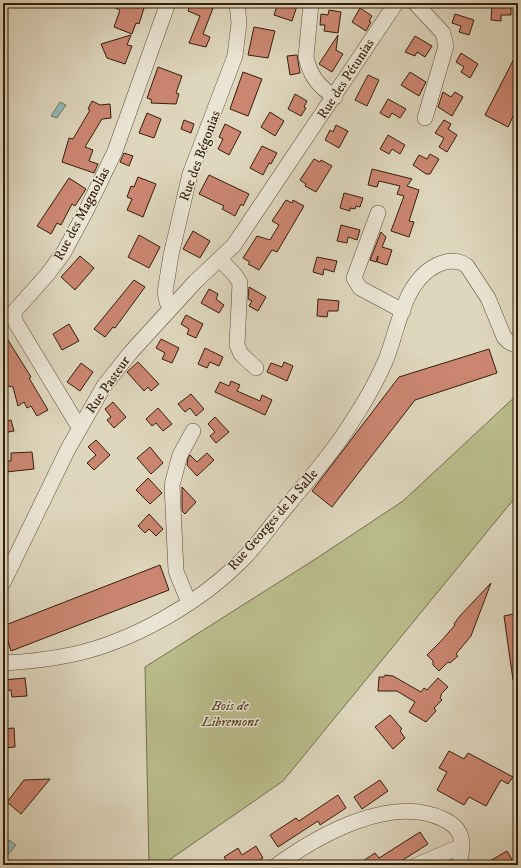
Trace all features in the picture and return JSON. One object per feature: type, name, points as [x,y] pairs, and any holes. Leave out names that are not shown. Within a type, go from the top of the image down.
[{"type":"street","name":"Rue des Magnolias","points":[[81,425],[76,422],[16,323],[14,313],[48,276],[64,252],[88,207],[115,151],[168,3]]},
{"type":"street","name":"Rue des Bégonias","points":[[172,307],[167,302],[165,292],[171,255],[190,174],[235,56],[239,23],[237,3]]},
{"type":"street","points":[[311,3],[306,57],[309,70],[321,87],[335,97]]},
{"type":"street","name":"Rue des Pétunias","points":[[255,215],[335,97],[396,3]]},
{"type":"street","points":[[414,3],[443,33],[446,39],[446,46],[425,118]]},
{"type":"street","points":[[378,212],[354,278],[360,288],[403,311]]},
{"type":"street","name":"Rue Pasteur","points":[[3,583],[81,425],[104,386],[131,352],[195,282],[234,245],[255,215]]},
{"type":"street","points":[[220,259],[235,275],[240,283],[237,345],[241,354],[256,368]]},
{"type":"street","name":"Rue Georges de la Salle","points":[[3,663],[34,661],[75,654],[128,636],[174,613],[209,589],[238,564],[334,450],[354,419],[384,363],[410,292],[421,276],[437,265],[451,261],[462,263],[472,272],[480,284],[504,337],[508,342],[518,346]]},
{"type":"street","points":[[189,603],[176,571],[172,485],[180,455],[193,431]]},
{"type":"street","points":[[277,865],[314,842],[353,823],[380,815],[400,812],[428,813],[448,822],[459,832],[462,846],[459,865]]},
{"type":"street","points":[[417,865],[462,846]]},
{"type":"green space","name":"Bois de Libremont","points":[[518,394],[518,494],[283,781],[162,865],[149,865],[145,667],[317,558],[403,501]]},
{"type":"water","points":[[60,102],[66,105],[57,118],[51,116]]},
{"type":"water","points":[[9,840],[16,845],[3,861],[3,848]]},
{"type":"building","points":[[104,3],[139,3],[145,5],[139,24],[136,23],[132,34],[114,27],[120,10]]},
{"type":"building","points":[[191,3],[215,3],[203,34],[210,37],[206,47],[189,43],[200,16],[188,11]]},
{"type":"building","points":[[278,3],[298,3],[292,21],[274,15]]},
{"type":"building","points":[[492,4],[511,5],[511,15],[501,15],[501,21],[491,20]]},
{"type":"building","points":[[360,8],[372,16],[369,21],[371,22],[366,31],[352,22]]},
{"type":"building","points":[[329,10],[341,12],[338,33],[324,31],[325,25],[320,25],[321,14],[328,15]]},
{"type":"building","points":[[455,14],[474,20],[469,35],[459,32],[461,26],[452,23]]},
{"type":"building","points":[[254,27],[275,31],[268,58],[248,55]]},
{"type":"building","points":[[131,35],[127,45],[132,46],[125,64],[107,58],[101,44]]},
{"type":"building","points":[[338,35],[336,50],[343,54],[332,72],[319,64]]},
{"type":"building","points":[[415,36],[432,46],[425,57],[417,52],[415,56],[405,52]]},
{"type":"building","points":[[518,51],[518,106],[508,127],[485,115]]},
{"type":"building","points":[[461,53],[478,64],[470,78],[461,72],[464,67],[456,62]]},
{"type":"building","points":[[297,55],[300,73],[290,75],[287,56]]},
{"type":"building","points":[[158,67],[182,76],[176,93],[179,94],[176,104],[151,103],[152,100],[147,98]]},
{"type":"building","points":[[243,72],[262,79],[248,116],[230,109]]},
{"type":"building","points":[[410,72],[426,82],[419,96],[401,85]]},
{"type":"building","points":[[368,75],[379,80],[367,106],[355,100]]},
{"type":"building","points":[[443,92],[451,97],[455,92],[463,97],[452,116],[438,107]]},
{"type":"building","points":[[295,94],[307,101],[304,107],[306,108],[301,116],[288,109]]},
{"type":"building","points":[[388,99],[406,109],[400,118],[392,113],[389,118],[380,113]]},
{"type":"building","points":[[92,101],[100,105],[110,104],[111,118],[102,119],[85,147],[93,150],[89,161],[98,164],[94,173],[62,162],[69,138],[73,139],[90,110],[88,109]]},
{"type":"building","points":[[270,112],[284,121],[275,136],[261,127]]},
{"type":"building","points":[[147,113],[161,119],[154,138],[139,133]]},
{"type":"building","points":[[184,120],[194,124],[191,133],[181,129]]},
{"type":"building","points":[[444,120],[451,124],[448,129],[457,135],[447,152],[439,147],[444,138],[435,133]]},
{"type":"building","points":[[225,124],[241,132],[229,155],[218,149],[223,139],[219,137]]},
{"type":"building","points":[[336,125],[348,131],[339,148],[325,140],[330,130],[333,132]]},
{"type":"building","points":[[388,135],[405,145],[400,154],[392,149],[389,154],[380,149]]},
{"type":"building","points":[[262,146],[277,153],[271,164],[269,163],[263,175],[250,168]]},
{"type":"building","points":[[124,153],[133,156],[129,166],[120,162]]},
{"type":"building","points":[[430,154],[439,159],[430,174],[426,174],[413,165],[419,155],[427,159]]},
{"type":"building","points":[[314,159],[320,162],[321,160],[332,166],[316,192],[305,186],[306,184],[300,180]]},
{"type":"building","points":[[372,169],[412,179],[407,186],[419,190],[409,221],[414,222],[409,237],[391,231],[404,196],[397,194],[400,186],[379,181],[377,187],[368,185]]},
{"type":"building","points":[[209,175],[249,194],[243,206],[241,204],[235,216],[222,209],[224,206],[199,194]]},
{"type":"building","points":[[138,177],[156,184],[143,217],[127,210],[132,199],[127,197],[131,186],[134,187]]},
{"type":"building","points":[[69,178],[86,189],[75,206],[72,204],[61,225],[57,223],[51,234],[37,226]]},
{"type":"building","points":[[344,193],[363,198],[360,207],[356,206],[355,209],[350,208],[350,211],[340,208]]},
{"type":"building","points":[[286,200],[292,203],[293,200],[304,206],[277,252],[272,250],[259,270],[248,264],[250,262],[243,258],[257,236],[270,240],[279,225],[272,221]]},
{"type":"building","points":[[341,225],[360,230],[357,240],[348,237],[347,243],[337,241]]},
{"type":"building","points":[[193,231],[210,241],[200,258],[183,249]]},
{"type":"building","points":[[381,232],[386,237],[382,247],[392,250],[387,265],[377,262],[378,256],[376,262],[370,260]]},
{"type":"building","points":[[139,235],[160,247],[149,268],[128,257]]},
{"type":"building","points":[[80,256],[94,268],[75,290],[61,277]]},
{"type":"building","points":[[317,257],[337,261],[334,272],[324,269],[323,275],[313,272]]},
{"type":"building","points":[[134,280],[145,287],[115,328],[113,327],[105,337],[94,329]]},
{"type":"building","points":[[249,287],[266,297],[258,311],[249,306],[252,301],[248,299]]},
{"type":"building","points":[[209,289],[218,294],[216,299],[224,305],[219,313],[201,303]]},
{"type":"building","points":[[318,299],[339,301],[338,311],[328,311],[327,317],[317,316]]},
{"type":"building","points":[[186,315],[203,324],[196,338],[187,334],[189,329],[181,324]]},
{"type":"building","points":[[69,324],[79,341],[62,350],[53,334]]},
{"type":"building","points":[[3,332],[31,377],[29,378],[48,410],[37,416],[31,406],[27,408],[24,402],[18,406],[13,387],[3,385]]},
{"type":"building","points":[[161,339],[179,348],[172,363],[162,359],[165,353],[156,348]]},
{"type":"building","points":[[205,348],[223,357],[219,366],[210,362],[207,368],[198,364]]},
{"type":"building","points":[[489,349],[497,373],[415,400],[332,507],[312,491],[399,377]]},
{"type":"building","points":[[138,362],[159,384],[151,391],[148,387],[144,391],[127,372]]},
{"type":"building","points":[[284,362],[293,366],[287,381],[267,372],[271,363],[282,367]]},
{"type":"building","points":[[81,363],[93,372],[80,391],[67,382]]},
{"type":"building","points":[[231,381],[240,385],[237,391],[260,401],[262,395],[272,400],[265,415],[215,392],[220,382],[229,386]]},
{"type":"building","points":[[191,394],[204,409],[196,416],[190,408],[185,412],[178,404]]},
{"type":"building","points":[[113,402],[126,417],[114,428],[107,420],[111,417],[105,409]]},
{"type":"building","points":[[158,408],[172,424],[163,431],[156,423],[152,426],[146,419]]},
{"type":"building","points":[[215,417],[229,432],[216,443],[210,436],[215,432],[208,424]]},
{"type":"building","points":[[11,420],[14,431],[3,433],[3,422]]},
{"type":"building","points":[[96,440],[110,455],[94,470],[87,463],[96,455],[88,447]]},
{"type":"building","points":[[150,447],[163,463],[151,474],[137,458]]},
{"type":"building","points":[[32,452],[34,469],[6,472],[5,461],[11,461],[11,453]]},
{"type":"building","points":[[207,453],[214,460],[197,476],[187,465],[188,458],[190,455],[197,462]]},
{"type":"building","points":[[148,478],[162,493],[150,504],[136,490]]},
{"type":"building","points":[[182,487],[196,502],[185,514],[182,511]]},
{"type":"building","points":[[149,514],[163,529],[156,536],[149,529],[145,533],[138,526]]},
{"type":"building","points":[[160,565],[169,590],[11,651],[3,626]]},
{"type":"building","points":[[491,583],[471,636],[456,654],[458,656],[450,663],[448,662],[439,671],[427,655],[455,625],[454,624],[459,617]]},
{"type":"building","points":[[518,613],[518,680],[513,680],[504,616]]},
{"type":"building","points":[[385,675],[393,676],[421,692],[424,688],[427,690],[438,678],[448,687],[442,693],[440,698],[442,700],[434,708],[436,711],[426,722],[409,712],[415,702],[397,691],[378,691],[379,677],[384,677]]},
{"type":"building","points":[[25,678],[27,696],[12,697],[11,690],[3,691],[3,680]]},
{"type":"building","points":[[390,715],[402,729],[400,731],[405,738],[393,749],[375,727]]},
{"type":"building","points":[[14,728],[15,747],[3,748],[3,729]]},
{"type":"building","points":[[449,751],[464,759],[468,753],[513,777],[508,784],[501,780],[486,806],[469,797],[464,805],[437,790],[447,772],[439,768]]},
{"type":"building","points":[[50,779],[21,814],[7,802],[24,780]]},
{"type":"building","points":[[380,780],[388,791],[362,809],[354,797]]},
{"type":"building","points":[[338,795],[346,808],[320,825],[318,821],[278,847],[270,835],[296,818],[299,821]]},
{"type":"building","points":[[420,832],[428,844],[395,865],[357,865],[375,853],[379,858]]},
{"type":"building","points":[[256,846],[263,858],[252,865],[229,865],[224,857],[238,848],[242,855]]},
{"type":"building","points":[[507,851],[515,865],[483,865]]}]
